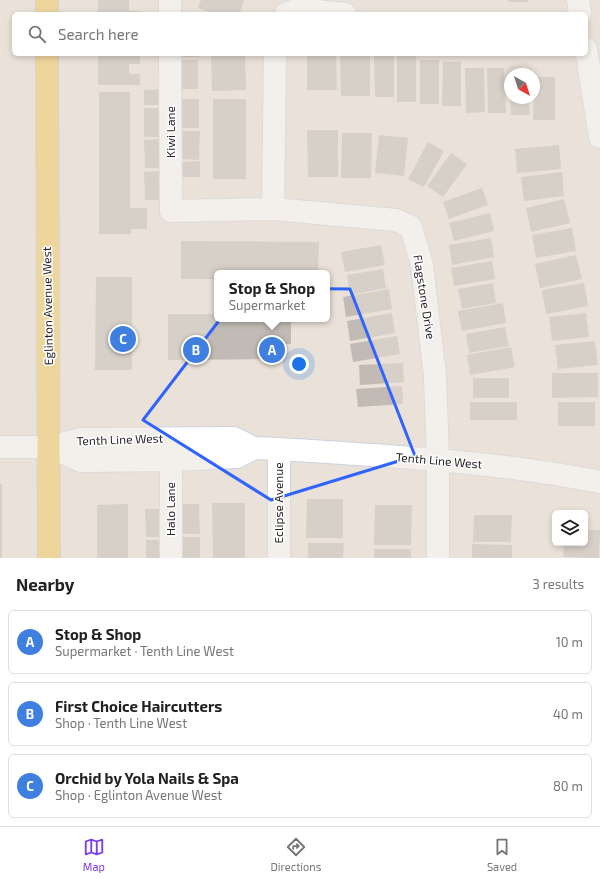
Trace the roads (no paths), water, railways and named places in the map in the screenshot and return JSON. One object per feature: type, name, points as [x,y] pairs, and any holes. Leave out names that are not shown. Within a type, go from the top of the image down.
[{"type":"main road","points":[[46,0],[47,12]]},
{"type":"main road","name":"Eglinton Avenue West","points":[[47,56],[49,558]]},
{"type":"street","points":[[170,0],[170,12]]},
{"type":"street","points":[[578,0],[580,12]]},
{"type":"street","points":[[291,12],[298,9],[327,12]]},
{"type":"street","name":"Kiwi Lane","points":[[170,56],[171,211]]},
{"type":"street","points":[[273,209],[275,56]]},
{"type":"street","points":[[587,56],[600,137]]},
{"type":"street","name":"Flagstone Drive","points":[[171,211],[273,209],[396,220],[411,227],[422,266],[435,376],[438,460],[438,558]]},
{"type":"street","name":"Tenth Line West","points":[[49,447],[81,439],[234,438],[254,448],[438,460],[538,472],[600,482]]},
{"type":"street","points":[[0,448],[49,447]]},
{"type":"street","name":"Tenth Line West","points":[[49,447],[81,461],[238,458],[254,448]]},
{"type":"street","name":"Eclipse Avenue","points":[[278,558],[279,449]]},
{"type":"street","name":"Halo Lane","points":[[171,460],[171,558]]},
{"type":"place","name":"Orchid by Yola Nails & Spa","points":[[123,339]]},
{"type":"place","name":"First Choice Haircutters","points":[[196,350]]},
{"type":"place","name":"Stop & Shop","points":[[272,350]]}]
